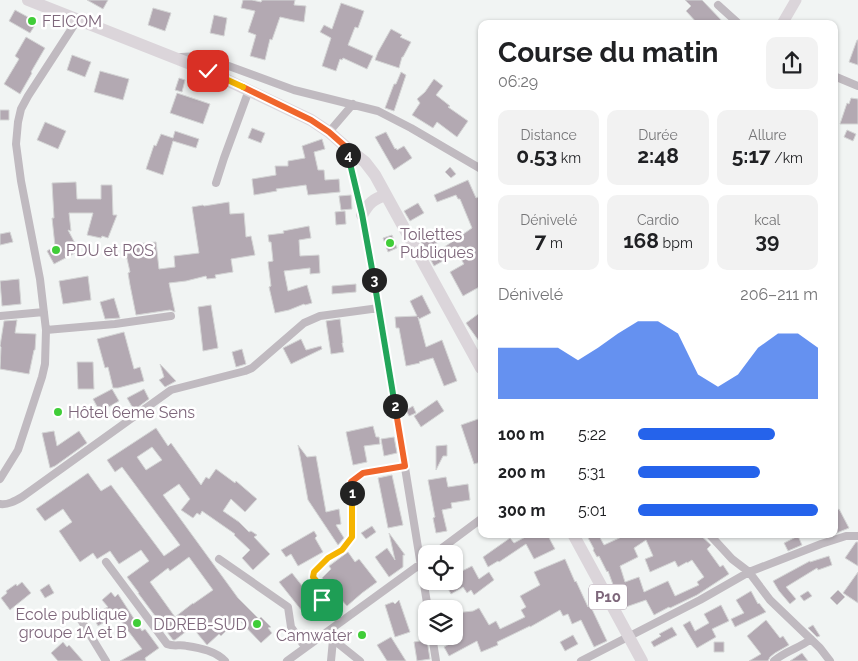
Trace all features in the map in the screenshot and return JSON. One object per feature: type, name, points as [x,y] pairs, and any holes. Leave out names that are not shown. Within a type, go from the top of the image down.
[{"type":"main road","points":[[28,0],[208,71],[311,120],[329,132],[365,162],[375,175],[478,363]]},
{"type":"main road","points":[[784,20],[796,0]]},
{"type":"main road","points":[[362,214],[368,205],[377,198],[386,195]]},
{"type":"main road","name":"P10","points":[[575,538],[642,661]]},
{"type":"street","points":[[718,5],[735,20]]},
{"type":"street","points":[[0,479],[18,450],[45,364],[46,330],[44,312],[40,279],[21,181],[16,144],[18,122],[21,109],[28,96],[78,19]]},
{"type":"street","points":[[171,56],[199,56],[207,58],[294,90],[378,111],[392,117],[478,167]]},
{"type":"street","points":[[838,78],[858,86]]},
{"type":"street","points":[[216,183],[249,90]]},
{"type":"street","points":[[329,132],[353,104]]},
{"type":"street","points":[[346,147],[362,214],[405,466],[421,545]]},
{"type":"street","points":[[0,504],[4,505],[22,497],[171,390],[252,368],[304,323],[312,319],[320,316],[379,308]]},
{"type":"street","points":[[0,316],[44,312]]},
{"type":"street","points":[[46,330],[115,324],[171,316]]},
{"type":"street","points":[[340,622],[322,600],[318,591],[318,583],[313,577],[314,572],[328,558],[342,550],[352,537],[351,482],[363,473],[405,466]]},
{"type":"street","points":[[446,545],[478,521]]},
{"type":"street","points":[[581,661],[700,600],[749,572],[821,544],[846,536],[858,536]]},
{"type":"street","points":[[713,538],[732,560],[749,572],[770,600],[820,648],[830,661]]},
{"type":"street","points":[[219,559],[288,607],[291,627],[305,647]]},
{"type":"street","points":[[106,562],[167,644],[187,646],[211,652],[222,657],[225,661]]},
{"type":"street","points":[[287,661],[418,566]]},
{"type":"street","points":[[80,620],[106,661]]},
{"type":"street","points":[[325,633],[360,661]]},
{"type":"street","points":[[774,661],[804,645],[811,639]]},
{"type":"street","points":[[331,661],[333,640]]},
{"type":"street","points":[[433,645],[436,661]]},
{"type":"building","points":[[87,0],[108,0],[103,9]]},
{"type":"building","points":[[243,0],[261,2],[262,0],[295,0],[294,5],[306,6],[304,22],[280,17],[272,40],[270,39],[265,60],[250,56],[256,35],[248,32],[255,11],[241,8]]},
{"type":"building","points":[[685,0],[702,0],[721,20],[694,20],[686,11],[691,6]]},
{"type":"building","points":[[341,3],[364,11],[358,28],[355,27],[348,45],[373,56],[367,69],[343,58],[342,60],[340,59],[336,71],[322,66],[331,38],[320,32],[324,25],[332,29]]},
{"type":"building","points":[[153,8],[171,13],[165,31],[148,25]]},
{"type":"building","points":[[15,10],[37,22],[30,33],[9,21]]},
{"type":"building","points":[[214,15],[227,18],[224,36],[210,33]]},
{"type":"building","points":[[391,29],[402,35],[400,37],[411,42],[402,57],[399,68],[375,60]]},
{"type":"building","points":[[26,37],[45,48],[20,94],[4,84],[19,59],[15,56]]},
{"type":"building","points":[[858,40],[858,65],[849,62]]},
{"type":"building","points":[[72,55],[91,62],[85,77],[67,70]]},
{"type":"building","points":[[100,71],[129,79],[123,100],[94,92]]},
{"type":"building","points":[[401,72],[406,75],[394,111],[385,108],[394,84],[396,84]]},
{"type":"building","points":[[179,78],[185,80],[182,92],[175,90]]},
{"type":"building","points":[[434,79],[443,86],[436,95],[450,106],[448,107],[468,121],[457,137],[437,122],[433,128],[412,115],[420,103],[417,99],[425,92]]},
{"type":"building","points":[[177,93],[210,104],[203,124],[170,113]]},
{"type":"building","points":[[851,98],[858,99],[858,124],[840,124],[847,103],[849,104]]},
{"type":"building","points":[[0,110],[9,110],[9,120],[0,120]]},
{"type":"building","points":[[45,122],[66,131],[58,149],[37,140]]},
{"type":"building","points":[[252,128],[265,133],[261,143],[248,138]]},
{"type":"building","points":[[847,130],[856,134],[853,141],[844,137]]},
{"type":"building","points":[[175,131],[199,139],[196,148],[173,141],[163,175],[146,169],[154,145],[156,146],[161,134],[173,138]]},
{"type":"building","points":[[386,132],[395,149],[397,150],[404,146],[412,158],[394,170],[375,137]]},
{"type":"building","points":[[322,139],[325,149],[314,152],[318,170],[324,170],[325,180],[339,179],[340,192],[308,195],[306,185],[276,189],[277,191],[254,195],[252,179],[276,175],[275,166],[288,166],[288,161],[305,158],[302,146]]},
{"type":"building","points":[[450,167],[456,174],[451,178],[445,172]]},
{"type":"building","points":[[468,180],[476,198],[478,197],[478,288],[463,296],[450,272],[464,264],[457,253],[434,266],[421,242],[433,236],[440,250],[472,228],[460,199],[456,195],[437,202],[434,195]]},
{"type":"building","points":[[76,182],[77,199],[101,199],[101,185],[112,185],[113,215],[117,215],[108,238],[102,236],[101,238],[87,235],[93,213],[69,213],[71,231],[68,230],[79,251],[54,264],[47,251],[55,246],[52,218],[54,218],[52,183]]},
{"type":"building","points":[[351,195],[352,209],[341,210],[339,196]]},
{"type":"building","points":[[229,202],[230,214],[244,213],[246,237],[251,236],[255,255],[231,259],[233,272],[215,275],[216,278],[207,279],[206,276],[169,283],[175,312],[170,310],[136,315],[124,245],[156,242],[159,269],[175,267],[174,256],[199,253],[192,207]]},
{"type":"building","points":[[418,203],[424,213],[410,221],[404,211]]},
{"type":"building","points":[[345,211],[346,224],[336,225],[335,212]]},
{"type":"building","points":[[309,226],[311,238],[299,240],[300,256],[319,255],[320,273],[310,274],[310,268],[284,271],[288,291],[307,285],[312,303],[275,313],[269,287],[271,286],[268,262],[273,261],[271,242],[269,242],[268,235]]},
{"type":"building","points":[[10,232],[13,242],[0,245],[0,234]]},
{"type":"building","name":"Toilettes Publiques","points":[[392,235],[397,248],[388,252],[383,238]]},
{"type":"building","points":[[88,276],[91,300],[63,304],[59,281]]},
{"type":"building","points":[[19,279],[21,304],[2,306],[0,281]]},
{"type":"building","points":[[356,284],[356,292],[332,294],[332,286]]},
{"type":"building","points":[[422,295],[431,313],[419,319],[418,317],[426,347],[442,340],[457,381],[444,386],[433,358],[406,366],[399,328],[396,328],[395,317],[417,316],[410,301]]},
{"type":"building","points":[[114,298],[120,318],[105,319],[100,302]]},
{"type":"building","points":[[211,305],[218,348],[203,351],[198,307]]},
{"type":"building","points":[[478,314],[478,340],[466,323]]},
{"type":"building","points":[[340,319],[344,352],[331,354],[326,321]]},
{"type":"building","points":[[17,320],[15,333],[36,334],[35,350],[29,374],[0,369],[0,346],[4,321]]},
{"type":"building","points":[[124,332],[134,369],[140,367],[144,381],[113,388],[108,367],[105,368],[97,339]]},
{"type":"building","points":[[301,339],[306,350],[321,346],[322,349],[291,364],[283,348]]},
{"type":"building","points":[[242,349],[246,364],[236,367],[232,352]]},
{"type":"building","points":[[77,362],[93,362],[94,389],[78,389]]},
{"type":"building","points":[[160,364],[176,381],[165,387],[159,380],[164,377]]},
{"type":"building","points":[[112,389],[119,401],[100,412],[93,399]]},
{"type":"building","points":[[144,389],[149,399],[134,410],[127,398]]},
{"type":"building","points":[[437,400],[444,411],[421,427],[414,416]]},
{"type":"building","points":[[413,406],[416,413],[409,416],[406,410]]},
{"type":"building","points":[[478,419],[478,463],[474,464],[461,425]]},
{"type":"building","points":[[373,426],[376,437],[379,437],[380,444],[364,446],[367,462],[353,465],[346,432]]},
{"type":"building","points":[[156,428],[168,446],[171,443],[201,485],[206,477],[209,479],[216,469],[235,483],[236,481],[257,499],[245,512],[231,499],[223,511],[249,532],[251,531],[257,535],[254,537],[270,554],[253,570],[242,558],[250,550],[235,534],[202,511],[200,515],[197,513],[193,518],[181,510],[190,499],[179,484],[163,495],[238,598],[259,619],[261,617],[271,627],[268,628],[272,633],[261,643],[237,618],[224,629],[226,631],[221,636],[219,634],[207,645],[192,627],[173,640],[127,577],[149,561],[141,550],[119,564],[110,551],[97,559],[93,553],[80,562],[59,531],[72,522],[63,509],[45,521],[36,509],[88,473],[101,491],[111,485],[164,556],[180,545],[122,467],[115,472],[107,460]],"holes":[[[152,447],[162,460],[146,470],[137,457]],[[189,557],[213,590],[175,617],[150,582],[168,568],[170,571]]]},
{"type":"building","points":[[54,431],[57,446],[79,431],[87,443],[50,468],[42,433]]},
{"type":"building","points":[[394,437],[397,453],[384,456],[381,439]]},
{"type":"building","points":[[298,445],[307,457],[316,456],[326,512],[339,509],[341,524],[336,525],[344,538],[338,545],[308,500]]},
{"type":"building","points":[[447,445],[447,456],[443,456],[436,470],[436,446]]},
{"type":"building","points":[[392,475],[403,525],[388,528],[378,478]]},
{"type":"building","points":[[446,477],[448,487],[468,484],[470,500],[451,503],[452,508],[442,510],[447,531],[436,533],[428,480]]},
{"type":"building","points":[[838,510],[849,528],[838,532]]},
{"type":"building","points":[[372,526],[376,532],[366,539],[361,533]]},
{"type":"building","points":[[314,531],[317,536],[315,538],[323,552],[298,566],[291,554],[286,557],[281,550]]},
{"type":"building","points":[[389,533],[405,555],[403,555],[403,567],[389,577],[375,557],[387,548],[395,560]]},
{"type":"building","points":[[510,538],[514,543],[523,538],[549,538],[555,549],[534,559],[526,544],[488,567],[483,557]]},
{"type":"building","points":[[588,538],[600,538],[604,545],[619,538],[703,538],[711,545],[707,549],[720,567],[723,565],[729,574],[697,595],[654,615],[646,600],[623,608],[608,571],[593,550]],"holes":[[[646,540],[653,556],[645,559],[650,572],[675,561],[678,567],[692,560],[704,577],[697,582],[699,585],[675,596],[668,581],[644,592],[639,577],[625,582],[620,566],[638,557],[634,548]]]},
{"type":"building","points":[[794,538],[799,538],[802,545],[788,551],[784,543]]},
{"type":"building","points":[[856,542],[858,542],[858,566],[845,558]]},
{"type":"building","points":[[348,552],[355,562],[359,559],[377,582],[347,606],[322,578],[331,569],[329,566]]},
{"type":"building","points":[[829,556],[832,565],[818,570],[817,568],[786,587],[796,599],[790,604],[773,581],[810,561]]},
{"type":"building","points":[[565,559],[575,582],[588,607],[590,605],[607,641],[594,647],[581,620],[572,624],[568,614],[563,616],[560,610],[530,627],[497,642],[498,645],[481,652],[477,641],[449,656],[444,647],[448,645],[463,645],[463,612],[479,608],[489,625],[496,621],[500,629],[525,617],[521,610],[526,607],[520,596],[540,585],[534,572]]},
{"type":"building","points":[[472,566],[479,579],[489,572],[494,580],[474,595],[471,590],[467,593],[463,587],[463,570]]},
{"type":"building","points":[[858,572],[858,603],[843,593]]},
{"type":"building","points":[[292,573],[314,601],[302,611],[279,582]]},
{"type":"building","points":[[22,582],[31,593],[10,610],[1,598],[7,593],[6,591]]},
{"type":"building","points":[[49,584],[54,593],[45,598],[40,590]]},
{"type":"building","points":[[449,590],[458,590],[451,594]]},
{"type":"building","points":[[838,590],[845,597],[837,605],[830,598]]},
{"type":"building","points":[[751,591],[758,604],[766,612],[735,627],[731,619],[744,613],[736,600]]},
{"type":"building","points":[[808,591],[812,596],[804,601],[800,596]]},
{"type":"building","points":[[111,592],[115,597],[118,594],[142,631],[145,629],[159,648],[145,658],[146,661],[120,661],[142,649],[116,615],[98,626],[92,615],[108,607],[102,600]]},
{"type":"building","points":[[399,600],[410,632],[395,637],[385,605],[393,602],[395,604]]},
{"type":"building","points":[[721,605],[729,621],[712,629],[716,637],[697,648],[683,625],[690,621],[695,631],[709,623],[704,614]]},
{"type":"building","points":[[766,620],[780,638],[783,636],[789,645],[775,653],[768,661],[749,661],[761,654],[747,636]]},
{"type":"building","points":[[813,625],[820,636],[817,637],[808,628]]},
{"type":"building","points":[[672,627],[677,635],[654,647],[651,642],[661,636],[659,634]]},
{"type":"building","points":[[573,635],[578,644],[565,651],[560,642]]},
{"type":"building","points":[[391,637],[406,661],[387,661],[377,645]]},
{"type":"building","points":[[418,641],[418,645],[428,645],[430,659],[417,661],[414,642]]},
{"type":"building","points":[[63,642],[67,647],[69,645],[83,661],[58,661],[51,653]]},
{"type":"building","points":[[714,642],[724,642],[724,652],[714,652]]},
{"type":"building","points":[[802,653],[808,661],[790,661]]},
{"type":"place","name":"FEICOM","points":[[32,21]]},
{"type":"place","name":"Toilettes Publiques","points":[[390,243]]},
{"type":"place","name":"PDU et POS","points":[[56,250]]},
{"type":"place","name":"Hôtel 6eme Sens","points":[[58,412]]},
{"type":"place","name":"Ecole publique groupe 1A et B","points":[[137,623]]},
{"type":"place","name":"DDREB-SUD","points":[[257,624]]},
{"type":"place","name":"Camwater","points":[[362,635]]},
{"type":"route","points":[[208,71],[311,120],[346,147],[362,214],[405,466],[363,473],[351,482],[352,537],[342,550],[328,558],[314,572],[313,577],[318,583],[318,591],[322,600]]}]
